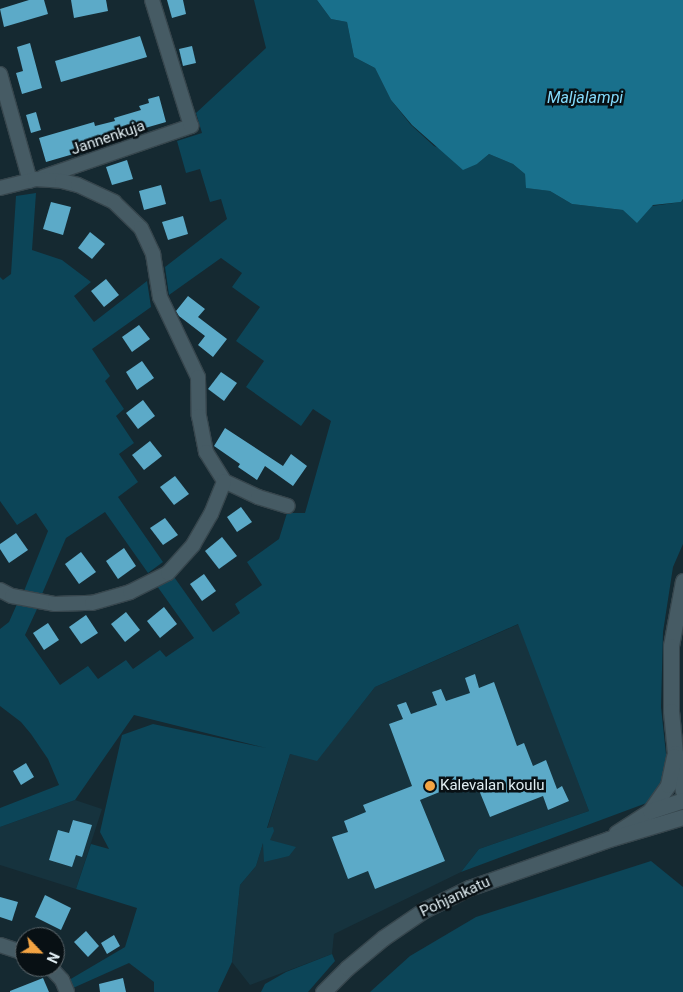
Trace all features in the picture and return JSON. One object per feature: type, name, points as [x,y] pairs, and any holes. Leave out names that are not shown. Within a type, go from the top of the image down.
[{"type":"main road","points":[[683,581],[671,646],[671,711],[675,753],[683,791]]},
{"type":"main road","points":[[650,812],[668,785],[675,753]]},
{"type":"main road","name":"Pohjankatu","points":[[609,839],[623,827],[650,812],[683,800]]},
{"type":"main road","name":"Pohjankatu","points":[[322,992],[383,938],[424,910],[469,888],[609,839],[683,817]]},
{"type":"street","name":"Jannenkuja","points":[[32,180],[191,126],[152,0]]},
{"type":"street","points":[[0,74],[32,180]]},
{"type":"street","points":[[0,188],[32,180],[62,181],[92,190],[114,202],[141,228],[152,254],[160,297],[198,377],[200,416],[206,452],[224,481],[258,498],[288,506]]},
{"type":"street","points":[[0,590],[12,596],[55,604],[92,602],[130,592],[168,573],[193,545],[211,514],[224,481]]},
{"type":"street","points":[[0,945],[15,950]]},
{"type":"street","points":[[59,977],[67,992]]},
{"type":"shaded area","points":[[254,0],[317,0],[331,19],[347,22],[354,57],[375,68],[391,100],[411,125],[434,146],[477,164],[489,154],[513,164],[525,174],[527,188],[550,191],[572,204],[623,210],[681,202],[683,199],[683,544],[673,567],[663,632],[661,707],[668,773],[652,801],[461,872],[479,849],[589,811],[518,624],[375,687],[317,761],[290,754],[267,828],[273,827],[274,831],[270,840],[296,847],[289,856],[264,862],[263,843],[256,866],[240,885],[232,962],[218,992],[154,992],[154,982],[129,963],[73,988],[69,980],[125,947],[137,908],[76,889],[91,844],[109,849],[100,832],[122,735],[153,724],[266,748],[134,715],[75,800],[0,827],[0,808],[59,785],[48,759],[31,734],[21,722],[0,706],[0,629],[9,622],[17,604],[37,609],[25,635],[60,685],[88,666],[98,679],[126,660],[133,669],[160,650],[166,657],[194,638],[157,586],[172,574],[213,632],[240,613],[235,604],[262,585],[247,562],[279,539],[287,513],[305,513],[331,421],[313,409],[301,426],[246,387],[264,361],[236,341],[260,307],[232,287],[242,273],[221,258],[169,295],[165,267],[227,219],[221,199],[210,202],[200,169],[186,173],[177,141],[202,133],[196,113],[266,48]]},
{"type":"shaded area","points":[[36,193],[32,250],[62,260],[91,282],[74,296],[94,322],[147,281],[151,307],[92,349],[110,376],[105,381],[124,409],[116,416],[134,443],[119,454],[138,482],[118,497],[163,562],[148,573],[105,512],[66,538],[42,594],[24,591],[48,531],[36,513],[17,525],[0,501],[0,277],[3,280],[11,274],[16,196]]},
{"type":"shaded area","name":"Kalevalan koulu","points":[[519,624],[589,811],[479,849],[461,872],[334,934],[332,954],[250,985],[232,962],[240,885],[256,866],[290,754],[317,760],[375,687]]},
{"type":"shaded area","points":[[75,800],[102,809],[76,889],[0,865],[0,827]]},
{"type":"shaded area","points":[[651,861],[683,887],[683,992],[370,992],[410,956],[476,917]]},
{"type":"shaded area","points":[[332,954],[335,961],[308,992],[261,992],[265,984],[286,972]]},
{"type":"water","name":"Maljalampi","points":[[317,0],[683,0],[683,199],[681,202],[653,205],[637,223],[623,210],[572,204],[550,191],[526,188],[525,174],[513,164],[489,154],[477,164],[463,170],[412,125],[391,100],[375,68],[354,57],[347,22],[331,19]]},
{"type":"building","points":[[29,0],[44,0],[48,14],[4,27],[0,9]]},
{"type":"building","points":[[71,0],[106,0],[108,11],[74,18]]},
{"type":"building","points":[[167,0],[183,0],[186,14],[172,18]]},
{"type":"building","points":[[140,36],[147,57],[61,82],[55,61]]},
{"type":"building","points":[[30,43],[42,88],[22,94],[16,73],[23,71],[17,47]]},
{"type":"building","points":[[192,46],[196,63],[183,66],[179,49]]},
{"type":"building","points":[[159,96],[166,122],[100,141],[101,146],[46,162],[39,138],[94,122],[95,126],[115,121],[114,118],[141,110],[139,106],[149,103],[148,99]]},
{"type":"building","points":[[36,112],[41,130],[31,133],[26,115]]},
{"type":"building","points":[[127,160],[133,179],[112,185],[106,167]]},
{"type":"building","points":[[161,185],[166,204],[144,210],[139,191]]},
{"type":"building","points":[[51,202],[71,207],[63,235],[43,229]]},
{"type":"building","points":[[183,216],[188,234],[168,240],[162,222]]},
{"type":"building","points":[[90,232],[105,244],[92,259],[78,248]]},
{"type":"building","points":[[106,279],[119,295],[104,307],[91,291]]},
{"type":"building","points":[[188,296],[205,309],[198,317],[227,339],[213,357],[198,345],[205,336],[179,316],[176,311]]},
{"type":"building","points":[[139,325],[150,339],[132,352],[122,337]]},
{"type":"building","points":[[142,361],[154,378],[137,390],[126,372]]},
{"type":"building","points":[[221,372],[237,383],[224,401],[208,389]]},
{"type":"building","points":[[143,400],[155,416],[138,429],[126,413]]},
{"type":"building","points":[[225,428],[283,466],[291,454],[307,466],[293,486],[265,466],[257,480],[238,467],[240,464],[214,446]]},
{"type":"building","points":[[150,441],[162,456],[144,470],[132,455]]},
{"type":"building","points":[[175,476],[189,494],[174,505],[160,487]]},
{"type":"building","points":[[241,507],[252,522],[237,532],[227,517]]},
{"type":"building","points":[[165,518],[178,535],[163,545],[150,528]]},
{"type":"building","points":[[16,533],[28,550],[9,563],[0,549],[0,544]]},
{"type":"building","points":[[222,537],[237,556],[219,569],[205,551]]},
{"type":"building","points":[[124,548],[136,566],[118,579],[106,561]]},
{"type":"building","points":[[81,552],[96,572],[79,584],[65,564]]},
{"type":"building","points":[[204,574],[216,591],[202,601],[190,584]]},
{"type":"building","points":[[164,607],[177,624],[160,638],[147,621]]},
{"type":"building","points":[[126,612],[140,630],[125,642],[111,624]]},
{"type":"building","points":[[86,615],[98,633],[81,644],[69,627]]},
{"type":"building","points":[[48,623],[59,640],[44,650],[33,633]]},
{"type":"building","points":[[475,674],[479,688],[494,682],[517,746],[524,743],[533,766],[546,760],[557,789],[562,786],[569,801],[548,810],[543,796],[490,817],[474,778],[420,800],[445,861],[375,889],[368,871],[348,879],[332,837],[348,832],[344,821],[366,812],[363,805],[412,786],[389,724],[403,719],[397,705],[406,702],[411,714],[437,705],[432,692],[441,689],[446,701],[470,693],[465,678]]},
{"type":"building","points":[[26,763],[34,777],[21,785],[13,771]]},
{"type":"building","points":[[73,820],[92,825],[82,857],[76,855],[72,867],[49,860],[58,830],[69,833]]},
{"type":"building","points":[[45,895],[71,908],[62,927],[55,927],[35,917]]},
{"type":"building","points":[[0,897],[18,902],[12,921],[0,917]]},
{"type":"building","points":[[86,931],[99,946],[88,957],[74,942]]},
{"type":"building","points":[[114,935],[120,946],[107,954],[101,943]]},
{"type":"building","points":[[43,978],[49,992],[10,992],[10,991]]},
{"type":"building","points":[[123,978],[126,992],[100,992],[99,984]]},
{"type":"place","name":"Kalevalan koulu","points":[[430,786]]}]
